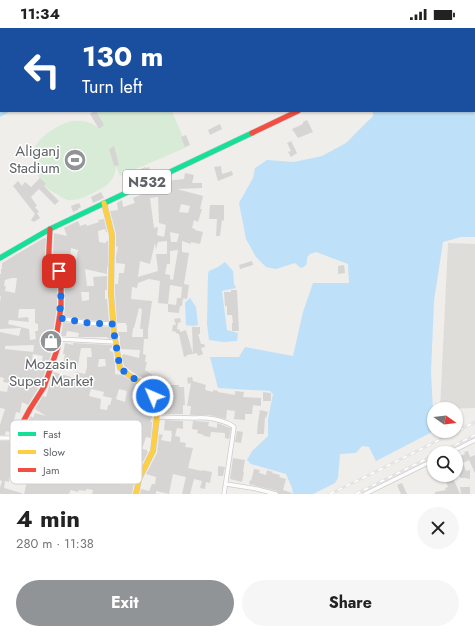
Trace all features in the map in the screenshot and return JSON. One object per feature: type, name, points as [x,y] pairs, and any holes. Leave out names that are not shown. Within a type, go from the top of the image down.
[{"type":"main road","name":"N532","points":[[0,258],[50,228],[296,112]]},
{"type":"main road","points":[[104,203],[112,235],[111,293],[113,324],[120,368],[147,387],[158,408],[152,451],[142,473]]},
{"type":"main road","points":[[24,420],[44,386],[58,346],[57,332],[61,308],[61,280],[59,271],[48,270],[50,228]]},
{"type":"main road","points":[[136,494],[138,484]]},
{"type":"street","points":[[59,318],[88,323],[113,324]]},
{"type":"street","points":[[58,339],[116,342]]},
{"type":"street","points":[[157,417],[198,418],[224,422],[234,427],[224,494]]},
{"type":"street","points":[[463,446],[475,440]]},
{"type":"street","points":[[365,494],[427,463]]},
{"type":"street","points":[[226,484],[276,494]]},
{"type":"shaded area","points":[[448,243],[475,244],[475,408],[463,408],[463,402],[440,402]]},
{"type":"green space","points":[[94,112],[172,112],[187,147],[120,176],[116,166],[113,178],[105,187],[74,200],[67,200],[45,186],[37,173],[34,149],[46,134],[72,121],[87,122],[101,130]]},
{"type":"water","points":[[0,112],[9,112],[0,117]]},
{"type":"water","points":[[373,112],[475,112],[475,237],[461,237],[443,242],[434,301],[431,372],[433,402],[427,402],[427,435],[376,461],[369,447],[362,446],[356,453],[340,454],[338,478],[335,483],[313,494],[293,494],[286,474],[251,464],[247,460],[252,451],[268,436],[268,419],[273,394],[270,391],[218,388],[210,357],[239,357],[245,347],[293,356],[303,312],[313,283],[349,283],[348,264],[316,252],[309,255],[307,264],[301,268],[295,263],[276,269],[266,267],[256,257],[246,239],[239,203],[253,178],[255,168],[267,160],[294,162],[322,156],[346,143],[373,116]]},
{"type":"water","points":[[225,262],[233,271],[234,284],[236,288],[222,291],[227,330],[238,333],[237,341],[223,342],[209,340],[207,324],[208,274],[209,271]]},
{"type":"water","points":[[190,298],[196,307],[198,325],[193,326],[186,325],[185,303]]},
{"type":"building","points":[[97,112],[104,125],[99,129],[90,114]]},
{"type":"building","points":[[307,120],[313,132],[298,138],[292,129],[303,124],[303,122]]},
{"type":"building","points":[[220,124],[222,129],[210,135],[208,130]]},
{"type":"building","points":[[186,135],[190,145],[185,147],[181,137]]},
{"type":"building","points":[[291,141],[297,153],[291,157],[288,152],[291,151],[287,143]]},
{"type":"building","points":[[114,146],[119,165],[114,166],[109,149]]},
{"type":"building","points":[[76,147],[82,164],[74,167],[67,151]]},
{"type":"building","points":[[221,166],[222,174],[232,171],[233,175],[218,181],[214,167]]},
{"type":"building","points":[[149,167],[151,173],[142,177],[139,170]]},
{"type":"building","points":[[185,173],[194,175],[192,183],[202,183],[202,188],[177,189],[203,196],[200,209],[202,209],[198,222],[194,220],[192,228],[203,232],[200,244],[191,242],[191,244],[182,241],[182,252],[189,253],[184,284],[189,285],[187,299],[181,298],[182,287],[170,285],[168,304],[158,303],[160,281],[149,279],[138,283],[137,288],[132,287],[131,299],[152,301],[148,339],[144,339],[143,354],[146,355],[145,362],[147,362],[145,370],[159,379],[163,385],[179,385],[179,387],[184,387],[185,405],[183,405],[183,414],[164,414],[164,388],[160,390],[154,380],[153,384],[124,366],[122,357],[123,354],[139,358],[140,350],[121,349],[120,336],[118,332],[127,332],[127,325],[126,323],[117,323],[115,284],[118,284],[119,273],[124,273],[125,264],[116,263],[118,247],[116,246],[116,234],[110,211],[118,210],[117,203],[122,200],[123,207],[135,203],[133,198],[150,191],[154,187],[157,187],[158,192],[166,190],[166,181],[184,179]],"holes":[[[158,197],[159,223],[166,225],[164,237],[157,235],[158,227],[154,228],[150,198]],[[181,204],[190,206],[188,213],[179,212]],[[170,232],[179,234],[177,242],[171,242]],[[167,241],[167,254],[156,254],[158,271],[138,277],[140,261],[150,264],[155,243],[156,249],[158,242]],[[178,250],[173,280],[170,279],[170,275],[165,274],[167,264],[170,264],[170,251]],[[139,308],[142,309],[140,329],[143,329],[143,337],[132,337]]]},
{"type":"building","points":[[40,178],[46,184],[44,186],[59,201],[55,205],[39,189],[31,197],[37,206],[35,207],[39,212],[37,213],[40,218],[34,222],[31,220],[35,214],[13,186],[18,181],[22,186],[25,182],[31,187]]},
{"type":"building","points":[[101,192],[104,198],[93,203],[91,197]]},
{"type":"building","points":[[79,203],[81,207],[73,212],[71,206]]},
{"type":"building","points":[[210,205],[224,205],[224,221],[222,220],[220,236],[216,236],[217,219],[209,219]]},
{"type":"building","points":[[104,219],[107,232],[105,229],[98,231],[99,242],[106,243],[106,241],[108,241],[107,274],[85,269],[87,286],[94,286],[93,277],[107,276],[107,290],[105,290],[105,299],[107,299],[109,321],[88,320],[64,316],[65,280],[63,270],[60,267],[52,265],[64,267],[64,259],[62,259],[62,255],[53,254],[54,233],[67,236],[64,228],[78,221],[80,226],[86,224],[87,226],[99,222],[98,220]],"holes":[[[71,248],[78,250],[76,260],[70,258]],[[81,292],[89,292],[89,300],[82,301]]]},
{"type":"building","points":[[46,238],[44,271],[47,274],[56,275],[57,280],[57,307],[53,332],[54,346],[42,381],[23,378],[39,387],[28,405],[22,402],[20,413],[16,412],[14,420],[10,420],[10,432],[6,431],[5,435],[0,435],[0,425],[5,409],[0,408],[0,391],[7,392],[9,383],[3,382],[4,378],[0,377],[0,332],[19,336],[21,328],[0,329],[0,274],[2,263]],"holes":[[[17,278],[15,293],[5,291],[5,280]],[[19,309],[35,309],[35,323],[38,324],[38,331],[35,331],[36,339],[30,340],[29,329],[8,324],[9,320],[29,322],[28,317],[18,318]],[[34,345],[33,354],[43,356],[41,364],[32,362],[33,352],[5,349],[5,346]]]},
{"type":"building","points":[[252,261],[253,265],[240,269],[239,265]]},
{"type":"building","points":[[344,265],[345,273],[338,274],[338,266]]},
{"type":"building","points":[[231,290],[237,290],[239,331],[232,331],[232,315],[227,315],[227,306],[225,306],[224,292],[231,292]]},
{"type":"building","points":[[177,298],[183,298],[179,313],[168,312],[168,304],[176,305]]},
{"type":"building","points":[[180,318],[181,322],[178,323],[177,329],[180,330],[180,332],[186,330],[193,354],[184,357],[179,334],[172,331],[173,325],[176,325],[174,319]]},
{"type":"building","points":[[63,322],[88,326],[110,327],[111,339],[107,337],[78,337],[79,333],[67,331],[66,336],[61,336]]},
{"type":"building","points":[[192,327],[200,327],[200,334],[198,334],[201,344],[204,344],[205,347],[201,348],[203,354],[198,356],[197,353],[193,354]]},
{"type":"building","points":[[65,343],[73,345],[73,343],[112,345],[110,351],[113,352],[115,374],[122,375],[136,384],[135,386],[141,388],[140,392],[133,390],[131,398],[140,400],[141,396],[146,393],[149,397],[145,399],[150,400],[152,405],[151,410],[154,411],[150,422],[152,422],[151,438],[146,437],[142,449],[142,420],[29,420],[31,416],[33,418],[35,413],[46,416],[35,409],[43,396],[46,397],[53,372],[75,378],[76,372],[85,374],[87,357],[92,357],[91,348],[81,348],[77,371],[62,368],[65,354],[63,354]],"holes":[[[99,359],[105,359],[106,366],[98,367]],[[91,389],[104,392],[103,396],[112,398],[107,410],[100,409],[101,399],[89,396]],[[119,389],[127,391],[125,402],[116,399]]]},
{"type":"building","points":[[192,377],[193,381],[206,385],[205,390],[213,392],[213,390],[235,395],[235,391],[244,392],[243,397],[261,398],[261,406],[253,405],[252,414],[245,414],[245,420],[234,419],[235,411],[227,410],[226,419],[209,415],[190,415],[191,406],[187,406],[191,383],[188,384],[187,378]]},
{"type":"building","points":[[263,392],[271,393],[271,401],[263,401]]},
{"type":"building","points":[[260,410],[268,412],[266,418],[265,417],[264,434],[257,434]]},
{"type":"building","points":[[165,420],[183,421],[183,429],[177,428],[175,436],[180,437],[180,442],[186,443],[185,447],[193,448],[188,468],[212,472],[210,483],[206,482],[205,489],[200,488],[202,481],[194,479],[190,494],[182,494],[186,477],[173,474],[169,494],[156,491],[156,494],[140,494],[141,489],[149,491],[152,484],[155,484],[156,477],[146,474],[157,453],[159,434],[163,435],[161,440],[171,442],[172,431],[164,430]]},
{"type":"building","points":[[193,421],[209,422],[208,426],[217,428],[217,423],[231,428],[229,439],[225,438],[225,433],[211,432],[210,437],[197,433],[198,430],[192,429]]},
{"type":"building","points":[[237,431],[243,432],[241,443],[235,442]]},
{"type":"building","points":[[0,441],[10,441],[10,478],[9,482],[5,481],[4,488],[22,494],[0,494],[2,481],[0,480]]},
{"type":"building","points":[[142,449],[147,450],[148,452],[143,462]]},
{"type":"building","points":[[468,451],[470,457],[475,455],[475,473],[469,460],[463,463],[464,452]]},
{"type":"building","points":[[233,458],[245,460],[242,482],[230,479]]},
{"type":"building","points":[[463,463],[466,471],[470,470],[470,479],[463,478]]},
{"type":"building","points":[[218,466],[225,467],[223,476],[218,476]]},
{"type":"building","points":[[254,469],[260,470],[259,473],[266,475],[267,470],[280,475],[279,477],[286,479],[283,490],[292,494],[279,494],[277,491],[249,484]]},
{"type":"building","points":[[446,482],[455,482],[460,494],[435,494],[435,492],[446,490],[445,488],[448,487]]},
{"type":"building","points":[[402,483],[407,494],[401,494],[397,485]]},
{"type":"building","points":[[26,484],[126,484],[126,486],[126,484],[134,484],[132,494],[92,494],[93,490],[86,489],[86,491],[79,490],[78,492],[71,490],[69,494],[24,494]]},
{"type":"building","points":[[460,487],[470,487],[470,494],[461,494]]},
{"type":"railway","points":[[330,494],[475,422]]},
{"type":"railway","points":[[453,446],[475,435]]},
{"type":"railway","points":[[356,494],[427,458]]},
{"type":"traffic: fast","points":[[0,258],[50,229],[252,133]]},
{"type":"traffic: slow","points":[[104,203],[112,235],[111,293],[114,333],[120,368],[147,387],[158,408],[153,451],[142,473]]},
{"type":"traffic: slow","points":[[136,494],[138,484]]},
{"type":"traffic: jam","points":[[252,133],[296,112]]},
{"type":"traffic: jam","points":[[24,420],[44,387],[58,347],[57,332],[61,307],[61,280],[59,271],[48,270],[50,229]]},
{"type":"place","name":"Aliganj Stadium","points":[[75,160]]},
{"type":"place","name":"Mozasin Super Market","points":[[51,341]]},
{"type":"route","points":[[59,271],[61,280],[61,308],[59,318],[88,323],[113,324],[120,368],[147,387],[153,396]]}]
